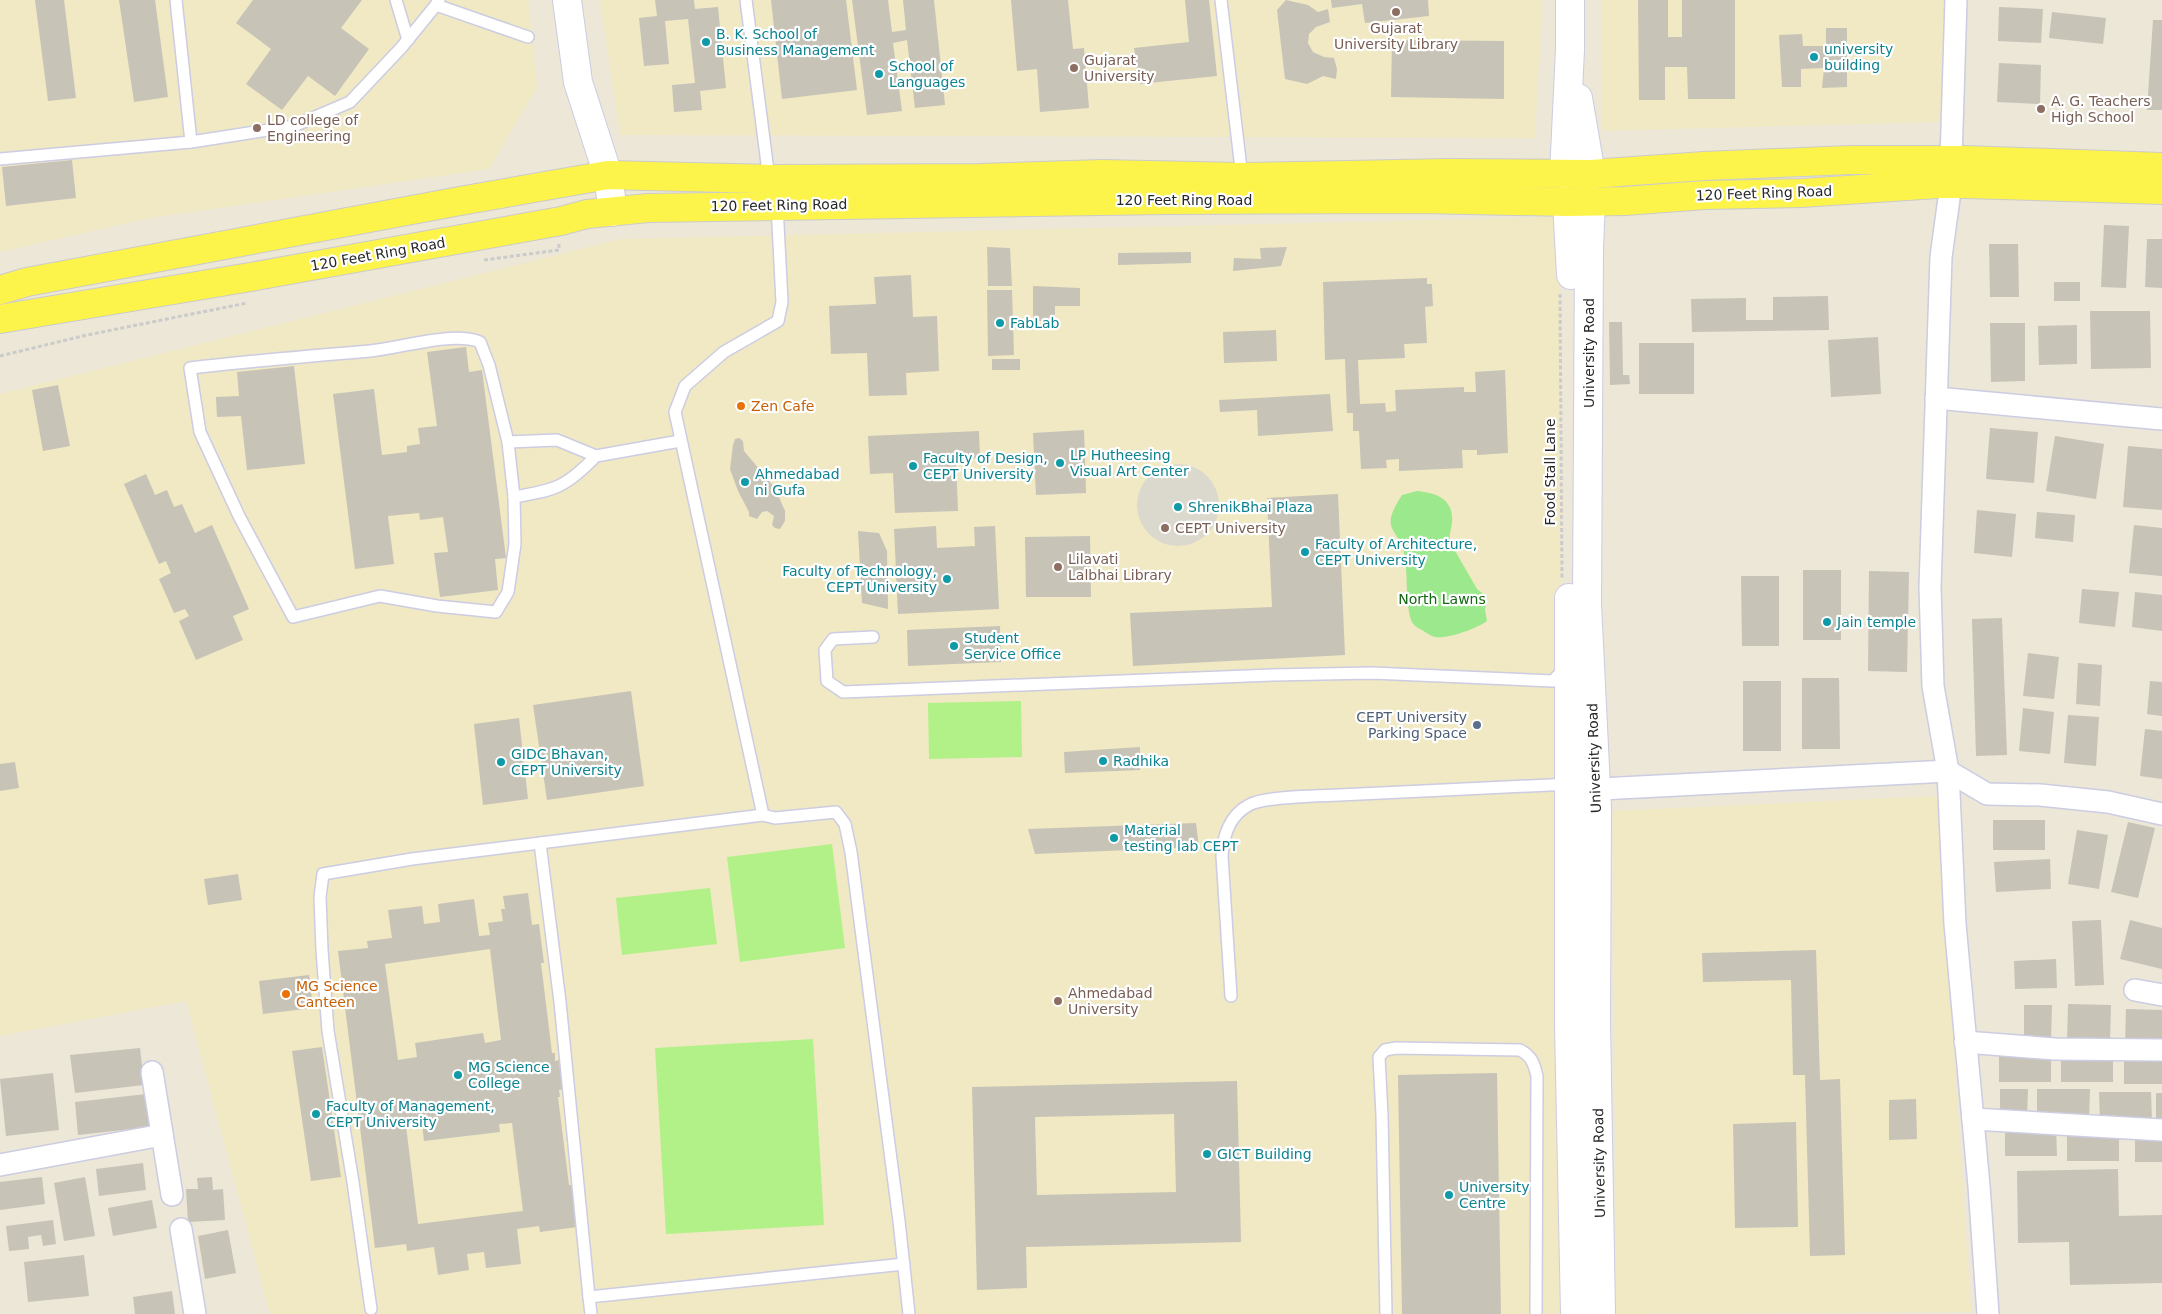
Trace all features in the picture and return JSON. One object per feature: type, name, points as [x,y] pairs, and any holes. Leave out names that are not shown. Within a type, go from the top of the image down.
[{"type":"main road","name":"120 Feet Ring Road","points":[[0,290],[46,279],[460,200],[608,175],[769,178],[980,178],[1102,174],[1242,177],[1448,173],[1591,174],[1704,166],[1800,164],[1850,160],[1951,172],[2162,190]]},
{"type":"main road","name":"120 Feet Ring Road","points":[[0,319],[256,276],[561,221],[587,214],[657,208],[777,205],[1412,199],[1579,202],[1705,195],[1801,193],[1951,172],[2162,167]]},
{"type":"main road","points":[[1564,174],[1579,202]]},
{"type":"main road","points":[[1579,202],[1591,174]]},
{"type":"street","points":[[567,0],[578,82],[608,175],[613,212]]},
{"type":"street","points":[[1564,174],[1570,50],[1570,0]]},
{"type":"street","points":[[1956,0],[1951,172],[1941,257],[1930,588],[1932,676],[1948,771],[1955,924],[1988,1314]]},
{"type":"street","points":[[1570,50],[1591,174]]},
{"type":"street","name":"University Road","points":[[1579,202],[1571,276],[1570,671],[1596,1021],[1601,1314]]},
{"type":"street","name":"University Road","points":[[1575,1314],[1569,1025],[1587,604],[1589,248],[1579,202]]},
{"type":"street","points":[[1936,398],[2162,419]]},
{"type":"street","points":[[1579,788],[1948,771],[1987,794],[2040,796],[2108,802],[2162,814]]},
{"type":"street","points":[[2135,990],[2162,995]]},
{"type":"street","points":[[1965,1042],[2055,1049],[2162,1050]]},
{"type":"street","points":[[152,1072],[172,1196]]},
{"type":"street","points":[[1973,1119],[2162,1130]]},
{"type":"street","points":[[0,1165],[162,1135]]},
{"type":"street","points":[[181,1228],[195,1314]]},
{"type":"lane","points":[[176,0],[191,142]]},
{"type":"lane","points":[[396,0],[408,40]]},
{"type":"lane","points":[[746,0],[769,178]]},
{"type":"lane","points":[[1221,0],[1242,177]]},
{"type":"lane","points":[[0,159],[191,142],[294,126],[350,102],[408,40],[437,3],[528,37]]},
{"type":"lane","points":[[764,815],[675,412],[685,386],[724,352],[778,321],[782,302],[777,205]]},
{"type":"lane","points":[[456,338],[471,338],[480,342],[489,365],[508,442],[514,497],[514,544],[508,592],[496,612],[438,606],[380,596],[293,617],[239,516],[200,432],[190,368],[312,355],[372,351],[456,338]]},
{"type":"lane","points":[[508,442],[557,440],[596,456],[680,441]]},
{"type":"lane","points":[[514,497],[552,490],[576,477],[596,456]]},
{"type":"lane","points":[[873,637],[833,639],[824,650],[827,681],[843,692],[1272,675],[1372,673],[1553,681],[1562,671],[1570,671]]},
{"type":"lane","points":[[1231,996],[1222,856],[1223,841],[1232,821],[1250,804],[1272,800],[1328,796],[1579,788]]},
{"type":"lane","points":[[371,1309],[353,1182],[328,1031],[320,906],[323,874],[412,859],[764,815],[774,818],[836,812],[845,824],[851,852],[909,1314]]},
{"type":"lane","points":[[540,843],[560,1002],[591,1314]]},
{"type":"lane","points":[[1386,1314],[1379,1058],[1385,1050],[1396,1048],[1520,1050],[1527,1054],[1534,1062],[1537,1086],[1536,1314]]},
{"type":"lane","points":[[589,1297],[904,1264]]},
{"type":"path","name":"Food Stall Lane","points":[[1562,581],[1560,292],[1571,276]]},
{"type":"shaded area","name":"LD college of Engineering","points":[[0,0],[528,0],[537,87],[489,169],[150,218],[0,252]]},
{"type":"shaded area","name":"Gujarat University","points":[[600,0],[1542,0],[1535,138],[620,135]]},
{"type":"shaded area","points":[[1601,0],[1944,0],[1944,122],[1602,131]]},
{"type":"shaded area","points":[[1559,217],[1564,1314],[270,1314],[186,1001],[0,1036],[0,394],[621,239]]},
{"type":"shaded area","name":"ShrenikBhai Plaza","points":[[1178,464],[1194,468],[1207,476],[1215,489],[1219,505],[1215,521],[1207,534],[1194,542],[1178,546],[1162,542],[1149,534],[1141,521],[1137,505],[1141,489],[1149,476],[1162,468]]},
{"type":"shaded area","points":[[1937,796],[1971,1312],[1616,1314],[1613,811]]},
{"type":"green space","name":"North Lawns","points":[[1417,491],[1431,493],[1447,503],[1452,515],[1450,542],[1477,589],[1487,597],[1485,610],[1487,621],[1454,635],[1433,637],[1416,627],[1411,620],[1408,605],[1405,558],[1399,540],[1392,529],[1391,517],[1402,495]]},
{"type":"green space","points":[[1021,701],[1022,757],[929,759],[928,703]]},
{"type":"green space","points":[[832,844],[845,948],[740,962],[727,857]]},
{"type":"green space","points":[[710,888],[717,944],[622,955],[616,898]]},
{"type":"green space","points":[[813,1039],[824,1225],[666,1234],[655,1048]]},
{"type":"building","points":[[35,0],[64,0],[76,98],[48,101]]},
{"type":"building","points":[[119,0],[155,0],[168,97],[134,102]]},
{"type":"building","points":[[253,0],[362,0],[341,28],[369,49],[335,96],[308,76],[282,110],[246,84],[271,49],[236,23]]},
{"type":"building","name":"B. K. School of Business Management","points":[[655,0],[694,0],[695,9],[718,7],[726,88],[700,91],[702,110],[674,112],[672,85],[695,83],[688,19],[665,21],[669,64],[644,66],[639,18],[657,16]]},
{"type":"building","points":[[771,0],[846,0],[857,90],[782,99]]},
{"type":"building","name":"School of Languages","points":[[852,0],[888,0],[892,32],[906,30],[903,0],[934,0],[945,105],[915,108],[907,40],[893,43],[902,111],[867,115]]},
{"type":"building","points":[[1011,0],[1068,0],[1073,49],[1084,48],[1089,108],[1040,112],[1037,69],[1017,71]]},
{"type":"building","points":[[1185,0],[1209,0],[1217,76],[1139,84],[1134,48],[1189,42]]},
{"type":"building","points":[[1286,0],[1308,5],[1318,12],[1328,9],[1330,22],[1316,27],[1309,34],[1308,43],[1313,52],[1324,57],[1334,58],[1337,69],[1336,79],[1323,76],[1307,84],[1285,79],[1277,10]]},
{"type":"building","name":"Gujarat University Library","points":[[1331,0],[1428,0],[1429,16],[1365,23],[1362,4],[1332,8]]},
{"type":"building","points":[[1638,0],[1668,0],[1668,37],[1682,37],[1682,0],[1735,0],[1735,99],[1688,99],[1687,67],[1665,67],[1665,100],[1639,100]]},
{"type":"building","points":[[1999,7],[2043,9],[2041,43],[1998,41]]},
{"type":"building","points":[[2052,12],[2106,18],[2103,44],[2049,38]]},
{"type":"building","points":[[2153,20],[2162,20],[2162,110],[2147,110]]},
{"type":"building","name":"university building","points":[[1826,28],[1847,28],[1847,87],[1822,88],[1824,68],[1801,69],[1801,87],[1782,87],[1779,35],[1802,34],[1803,46],[1826,46]]},
{"type":"building","points":[[1392,40],[1504,41],[1504,99],[1391,97]]},
{"type":"building","points":[[1999,63],[2041,65],[2040,104],[1997,102]]},
{"type":"building","points":[[72,160],[76,198],[6,206],[2,167]]},
{"type":"building","points":[[2104,225],[2129,226],[2126,288],[2101,287]]},
{"type":"building","points":[[2147,239],[2162,239],[2162,288],[2145,287]]},
{"type":"building","points":[[1989,244],[2018,244],[2019,297],[1990,297]]},
{"type":"building","name":"FabLab","points":[[987,247],[1010,248],[1012,286],[988,286]]},
{"type":"building","points":[[1287,247],[1281,266],[1233,271],[1234,258],[1261,259],[1260,248]]},
{"type":"building","points":[[1191,252],[1191,263],[1118,265],[1118,253]]},
{"type":"building","points":[[911,275],[913,317],[937,316],[939,371],[906,373],[907,395],[869,396],[867,353],[831,354],[829,306],[876,304],[874,277]]},
{"type":"building","points":[[1427,278],[1427,284],[1432,284],[1433,306],[1425,307],[1427,343],[1404,344],[1405,358],[1358,360],[1360,404],[1385,403],[1386,412],[1396,411],[1395,390],[1464,387],[1464,392],[1476,392],[1475,372],[1505,370],[1508,453],[1477,455],[1477,450],[1462,450],[1463,468],[1399,471],[1399,459],[1386,460],[1387,468],[1361,469],[1359,431],[1353,431],[1353,413],[1347,413],[1345,359],[1325,360],[1323,282]]},
{"type":"building","points":[[2054,282],[2080,282],[2080,301],[2054,301]]},
{"type":"building","points":[[1033,286],[1080,288],[1080,306],[1055,306],[1055,321],[1033,321]]},
{"type":"building","name":"FabLab","points":[[987,290],[1012,290],[1014,355],[988,356]]},
{"type":"building","points":[[1828,296],[1829,330],[1692,332],[1691,299],[1746,298],[1746,320],[1773,320],[1773,297]]},
{"type":"building","points":[[2090,311],[2150,311],[2151,368],[2091,369]]},
{"type":"building","points":[[1609,322],[1622,322],[1623,375],[1629,375],[1630,384],[1610,385]]},
{"type":"building","points":[[1990,323],[2025,323],[2025,381],[1991,382]]},
{"type":"building","points":[[2077,325],[2077,364],[2039,365],[2038,326]]},
{"type":"building","points":[[1276,330],[1277,361],[1224,363],[1223,332]]},
{"type":"building","points":[[1878,337],[1881,394],[1831,397],[1828,340]]},
{"type":"building","points":[[1639,343],[1694,343],[1694,394],[1639,394]]},
{"type":"building","points":[[466,347],[469,372],[482,370],[506,558],[495,559],[498,590],[440,597],[434,553],[448,552],[443,517],[420,520],[419,513],[388,516],[394,564],[355,569],[333,394],[374,389],[382,455],[407,452],[407,446],[420,444],[418,428],[437,426],[427,352]]},
{"type":"building","points":[[992,359],[1020,359],[1020,370],[992,370]]},
{"type":"building","points":[[294,366],[305,464],[247,470],[241,416],[217,417],[216,397],[239,396],[237,372]]},
{"type":"building","points":[[58,385],[70,446],[43,451],[32,390]]},
{"type":"building","points":[[1330,394],[1333,431],[1258,436],[1257,410],[1220,412],[1219,400]]},
{"type":"building","points":[[1990,428],[2038,432],[2034,483],[1986,479]]},
{"type":"building","name":"LP Hutheesing Visual Art Center","points":[[1084,430],[1086,493],[1036,495],[1033,433]]},
{"type":"building","name":"Faculty of Design, CEPT University","points":[[979,431],[980,458],[956,460],[958,511],[895,513],[893,473],[870,474],[868,436]]},
{"type":"building","points":[[2055,436],[2104,444],[2096,499],[2046,491]]},
{"type":"building","points":[[739,438],[743,441],[744,451],[775,488],[785,511],[785,521],[780,529],[772,525],[774,516],[767,511],[762,512],[757,519],[749,516],[730,469],[733,445],[735,439]]},
{"type":"building","points":[[2128,446],[2162,449],[2162,510],[2123,507]]},
{"type":"building","points":[[146,474],[155,495],[167,490],[174,507],[182,504],[195,533],[212,525],[249,609],[233,616],[243,640],[196,660],[179,621],[189,616],[185,609],[174,613],[159,579],[171,573],[166,561],[159,564],[124,484]]},
{"type":"building","name":"Faculty of Architecture, CEPT University","points":[[1338,494],[1345,655],[1133,666],[1130,613],[1272,607],[1267,498]]},
{"type":"building","points":[[1977,510],[2016,514],[2012,557],[1974,553]]},
{"type":"building","points":[[2037,512],[2075,515],[2073,542],[2035,538]]},
{"type":"building","points":[[2134,525],[2162,528],[2162,576],[2129,573]]},
{"type":"building","name":"Faculty of Technology, CEPT University","points":[[936,526],[937,548],[975,546],[974,527],[995,526],[999,609],[898,614],[894,529]]},
{"type":"building","points":[[858,531],[879,533],[887,551],[888,609],[862,603]]},
{"type":"building","name":"Lilavati Lalbhai Library","points":[[1090,536],[1091,597],[1026,597],[1025,537]]},
{"type":"building","points":[[1803,570],[1841,570],[1841,640],[1803,640]]},
{"type":"building","points":[[1869,571],[1909,572],[1907,672],[1868,671]]},
{"type":"building","points":[[1741,576],[1779,576],[1779,646],[1742,646]]},
{"type":"building","points":[[2082,589],[2119,592],[2115,627],[2079,623]]},
{"type":"building","points":[[2135,592],[2162,595],[2162,631],[2132,627]]},
{"type":"building","points":[[2002,618],[2007,755],[1976,756],[1972,619]]},
{"type":"building","name":"Student Service Office","points":[[1000,626],[1001,662],[908,666],[907,630]]},
{"type":"building","points":[[2028,653],[2059,657],[2054,699],[2023,696]]},
{"type":"building","points":[[2078,663],[2102,665],[2100,706],[2076,704]]},
{"type":"building","points":[[1802,678],[1839,678],[1840,749],[1802,749]]},
{"type":"building","points":[[1743,681],[1781,681],[1781,751],[1743,751]]},
{"type":"building","points":[[2150,681],[2162,682],[2162,716],[2147,714]]},
{"type":"building","points":[[631,691],[644,786],[547,800],[533,705]]},
{"type":"building","points":[[2023,708],[2054,712],[2050,754],[2019,751]]},
{"type":"building","points":[[2068,715],[2099,717],[2096,766],[2064,763]]},
{"type":"building","name":"GIDC Bhavan, CEPT University","points":[[519,718],[528,799],[483,805],[474,724]]},
{"type":"building","points":[[2145,729],[2162,731],[2162,779],[2140,776]]},
{"type":"building","name":"Radhika","points":[[1140,747],[1140,770],[1065,773],[1064,752]]},
{"type":"building","points":[[15,762],[19,788],[0,791],[0,764]]},
{"type":"building","points":[[1993,820],[2045,820],[2045,850],[1993,850]]},
{"type":"building","points":[[2128,822],[2155,828],[2138,898],[2111,892]]},
{"type":"building","name":"Material testing lab CEPT","points":[[1196,823],[1199,847],[1035,854],[1028,829]]},
{"type":"building","points":[[2077,830],[2108,835],[2099,889],[2068,884]]},
{"type":"building","points":[[2050,859],[2051,889],[1996,892],[1994,862]]},
{"type":"building","points":[[238,874],[242,900],[208,905],[204,879]]},
{"type":"building","name":"MG Science College","points":[[528,893],[532,925],[539,924],[544,963],[541,963],[552,1053],[555,1053],[555,1061],[559,1060],[563,1089],[559,1090],[560,1097],[558,1097],[569,1185],[572,1185],[577,1227],[540,1232],[539,1226],[517,1229],[521,1264],[486,1268],[484,1252],[467,1254],[469,1270],[438,1275],[434,1247],[407,1251],[406,1244],[375,1248],[338,951],[368,948],[367,941],[392,938],[388,910],[422,906],[424,924],[440,922],[438,904],[474,899],[479,936],[490,935],[488,923],[503,921],[501,909],[505,909],[503,896]],"holes":[[[490,949],[501,1040],[485,1043],[483,1033],[415,1043],[417,1057],[398,1060],[385,964]],[[512,1123],[523,1211],[418,1224],[406,1126],[422,1124],[424,1141],[500,1132],[499,1124]]]},
{"type":"building","points":[[2101,920],[2104,985],[2075,986],[2072,921]]},
{"type":"building","points":[[2130,920],[2162,928],[2162,969],[2120,959]]},
{"type":"building","points":[[1816,950],[1820,1080],[1840,1079],[1845,1255],[1810,1256],[1805,1075],[1793,1075],[1791,980],[1703,982],[1702,953]]},
{"type":"building","points":[[2056,959],[2057,988],[2015,989],[2014,961]]},
{"type":"building","name":"MG Science Canteen","points":[[309,975],[313,1008],[263,1014],[259,981]]},
{"type":"building","points":[[2068,1004],[2111,1005],[2110,1043],[2067,1041]]},
{"type":"building","points":[[2024,1005],[2052,1005],[2051,1041],[2024,1041]]},
{"type":"building","points":[[2126,1009],[2162,1010],[2162,1047],[2125,1046]]},
{"type":"building","name":"Faculty of Management, CEPT University","points":[[322,1047],[341,1177],[311,1181],[292,1051]]},
{"type":"building","points":[[140,1048],[144,1085],[75,1093],[70,1055]]},
{"type":"building","points":[[2051,1051],[2051,1082],[1999,1082],[1999,1052]]},
{"type":"building","points":[[2061,1052],[2113,1052],[2113,1082],[2061,1082]]},
{"type":"building","points":[[2124,1054],[2162,1054],[2162,1084],[2124,1084]]},
{"type":"building","points":[[53,1073],[59,1130],[6,1136],[0,1079]]},
{"type":"building","name":"University Centre","points":[[1497,1073],[1501,1314],[1402,1314],[1398,1075]]},
{"type":"building","name":"GICT Building","points":[[1237,1081],[1241,1242],[1026,1247],[1027,1288],[977,1290],[972,1087]],"holes":[[[1174,1114],[1176,1192],[1037,1195],[1035,1117]]]},
{"type":"building","points":[[2000,1089],[2028,1089],[2027,1118],[2000,1117]]},
{"type":"building","points":[[2037,1089],[2090,1089],[2089,1120],[2037,1120]]},
{"type":"building","points":[[2099,1092],[2151,1092],[2152,1122],[2100,1122]]},
{"type":"building","points":[[2156,1093],[2162,1093],[2162,1124],[2156,1124]]},
{"type":"building","points":[[146,1094],[150,1127],[78,1135],[75,1102]]},
{"type":"building","points":[[1916,1099],[1917,1139],[1889,1140],[1889,1100]]},
{"type":"building","points":[[1796,1122],[1798,1227],[1735,1228],[1733,1124]]},
{"type":"building","points":[[2005,1126],[2056,1126],[2057,1156],[2005,1156]]},
{"type":"building","points":[[2067,1130],[2119,1130],[2119,1161],[2067,1161]]},
{"type":"building","points":[[2135,1132],[2162,1132],[2162,1162],[2135,1162]]},
{"type":"building","points":[[143,1163],[146,1190],[99,1196],[96,1169]]},
{"type":"building","points":[[2118,1169],[2119,1216],[2162,1215],[2162,1283],[2070,1285],[2069,1242],[2018,1243],[2017,1171]]},
{"type":"building","points":[[42,1177],[45,1204],[0,1210],[0,1182]]},
{"type":"building","points":[[85,1177],[95,1236],[64,1241],[54,1183]]},
{"type":"building","points":[[212,1177],[213,1190],[223,1189],[225,1220],[188,1222],[186,1189],[198,1189],[197,1178]]},
{"type":"building","points":[[152,1200],[157,1228],[113,1236],[108,1208]]},
{"type":"building","points":[[53,1220],[56,1244],[43,1246],[41,1235],[28,1237],[29,1249],[9,1251],[6,1226]]},
{"type":"building","points":[[228,1230],[236,1273],[205,1279],[198,1236]]},
{"type":"building","points":[[84,1255],[89,1296],[28,1302],[24,1262]]},
{"type":"building","points":[[172,1291],[175,1314],[135,1314],[133,1297]]},
{"type":"place","name":"Gujarat University Library","points":[[1396,12]]},
{"type":"place","name":"B. K. School of Business Management","points":[[706,42]]},
{"type":"place","name":"university building","points":[[1814,57]]},
{"type":"place","name":"Gujarat University","points":[[1074,68]]},
{"type":"place","name":"School of Languages","points":[[879,74]]},
{"type":"place","name":"A. G. Teachers High School","points":[[2041,109]]},
{"type":"place","name":"LD college of Engineering","points":[[257,128]]},
{"type":"place","name":"FabLab","points":[[1000,323]]},
{"type":"place","name":"Zen Cafe","points":[[741,406]]},
{"type":"place","name":"LP Hutheesing Visual Art Center","points":[[1060,463]]},
{"type":"place","name":"Faculty of Design, CEPT University","points":[[913,466]]},
{"type":"place","name":"Ahmedabad ni Gufa","points":[[745,482]]},
{"type":"place","name":"ShrenikBhai Plaza","points":[[1178,507]]},
{"type":"place","name":"CEPT University","points":[[1165,528]]},
{"type":"place","name":"Faculty of Architecture, CEPT University","points":[[1305,552]]},
{"type":"place","name":"Lilavati Lalbhai Library","points":[[1058,567]]},
{"type":"place","name":"Faculty of Technology, CEPT University","points":[[947,579]]},
{"type":"place","name":"Jain temple","points":[[1827,622]]},
{"type":"place","name":"Student Service Office","points":[[954,646]]},
{"type":"place","name":"CEPT University Parking Space","points":[[1477,725]]},
{"type":"place","name":"Radhika","points":[[1103,761]]},
{"type":"place","name":"GIDC Bhavan, CEPT University","points":[[501,762]]},
{"type":"place","name":"Material testing lab CEPT","points":[[1114,838]]},
{"type":"place","name":"MG Science Canteen","points":[[286,994]]},
{"type":"place","name":"Ahmedabad University","points":[[1058,1001]]},
{"type":"place","name":"MG Science College","points":[[458,1075]]},
{"type":"place","name":"Faculty of Management, CEPT University","points":[[316,1114]]},
{"type":"place","name":"GICT Building","points":[[1207,1154]]},
{"type":"place","name":"University Centre","points":[[1449,1195]]}]
